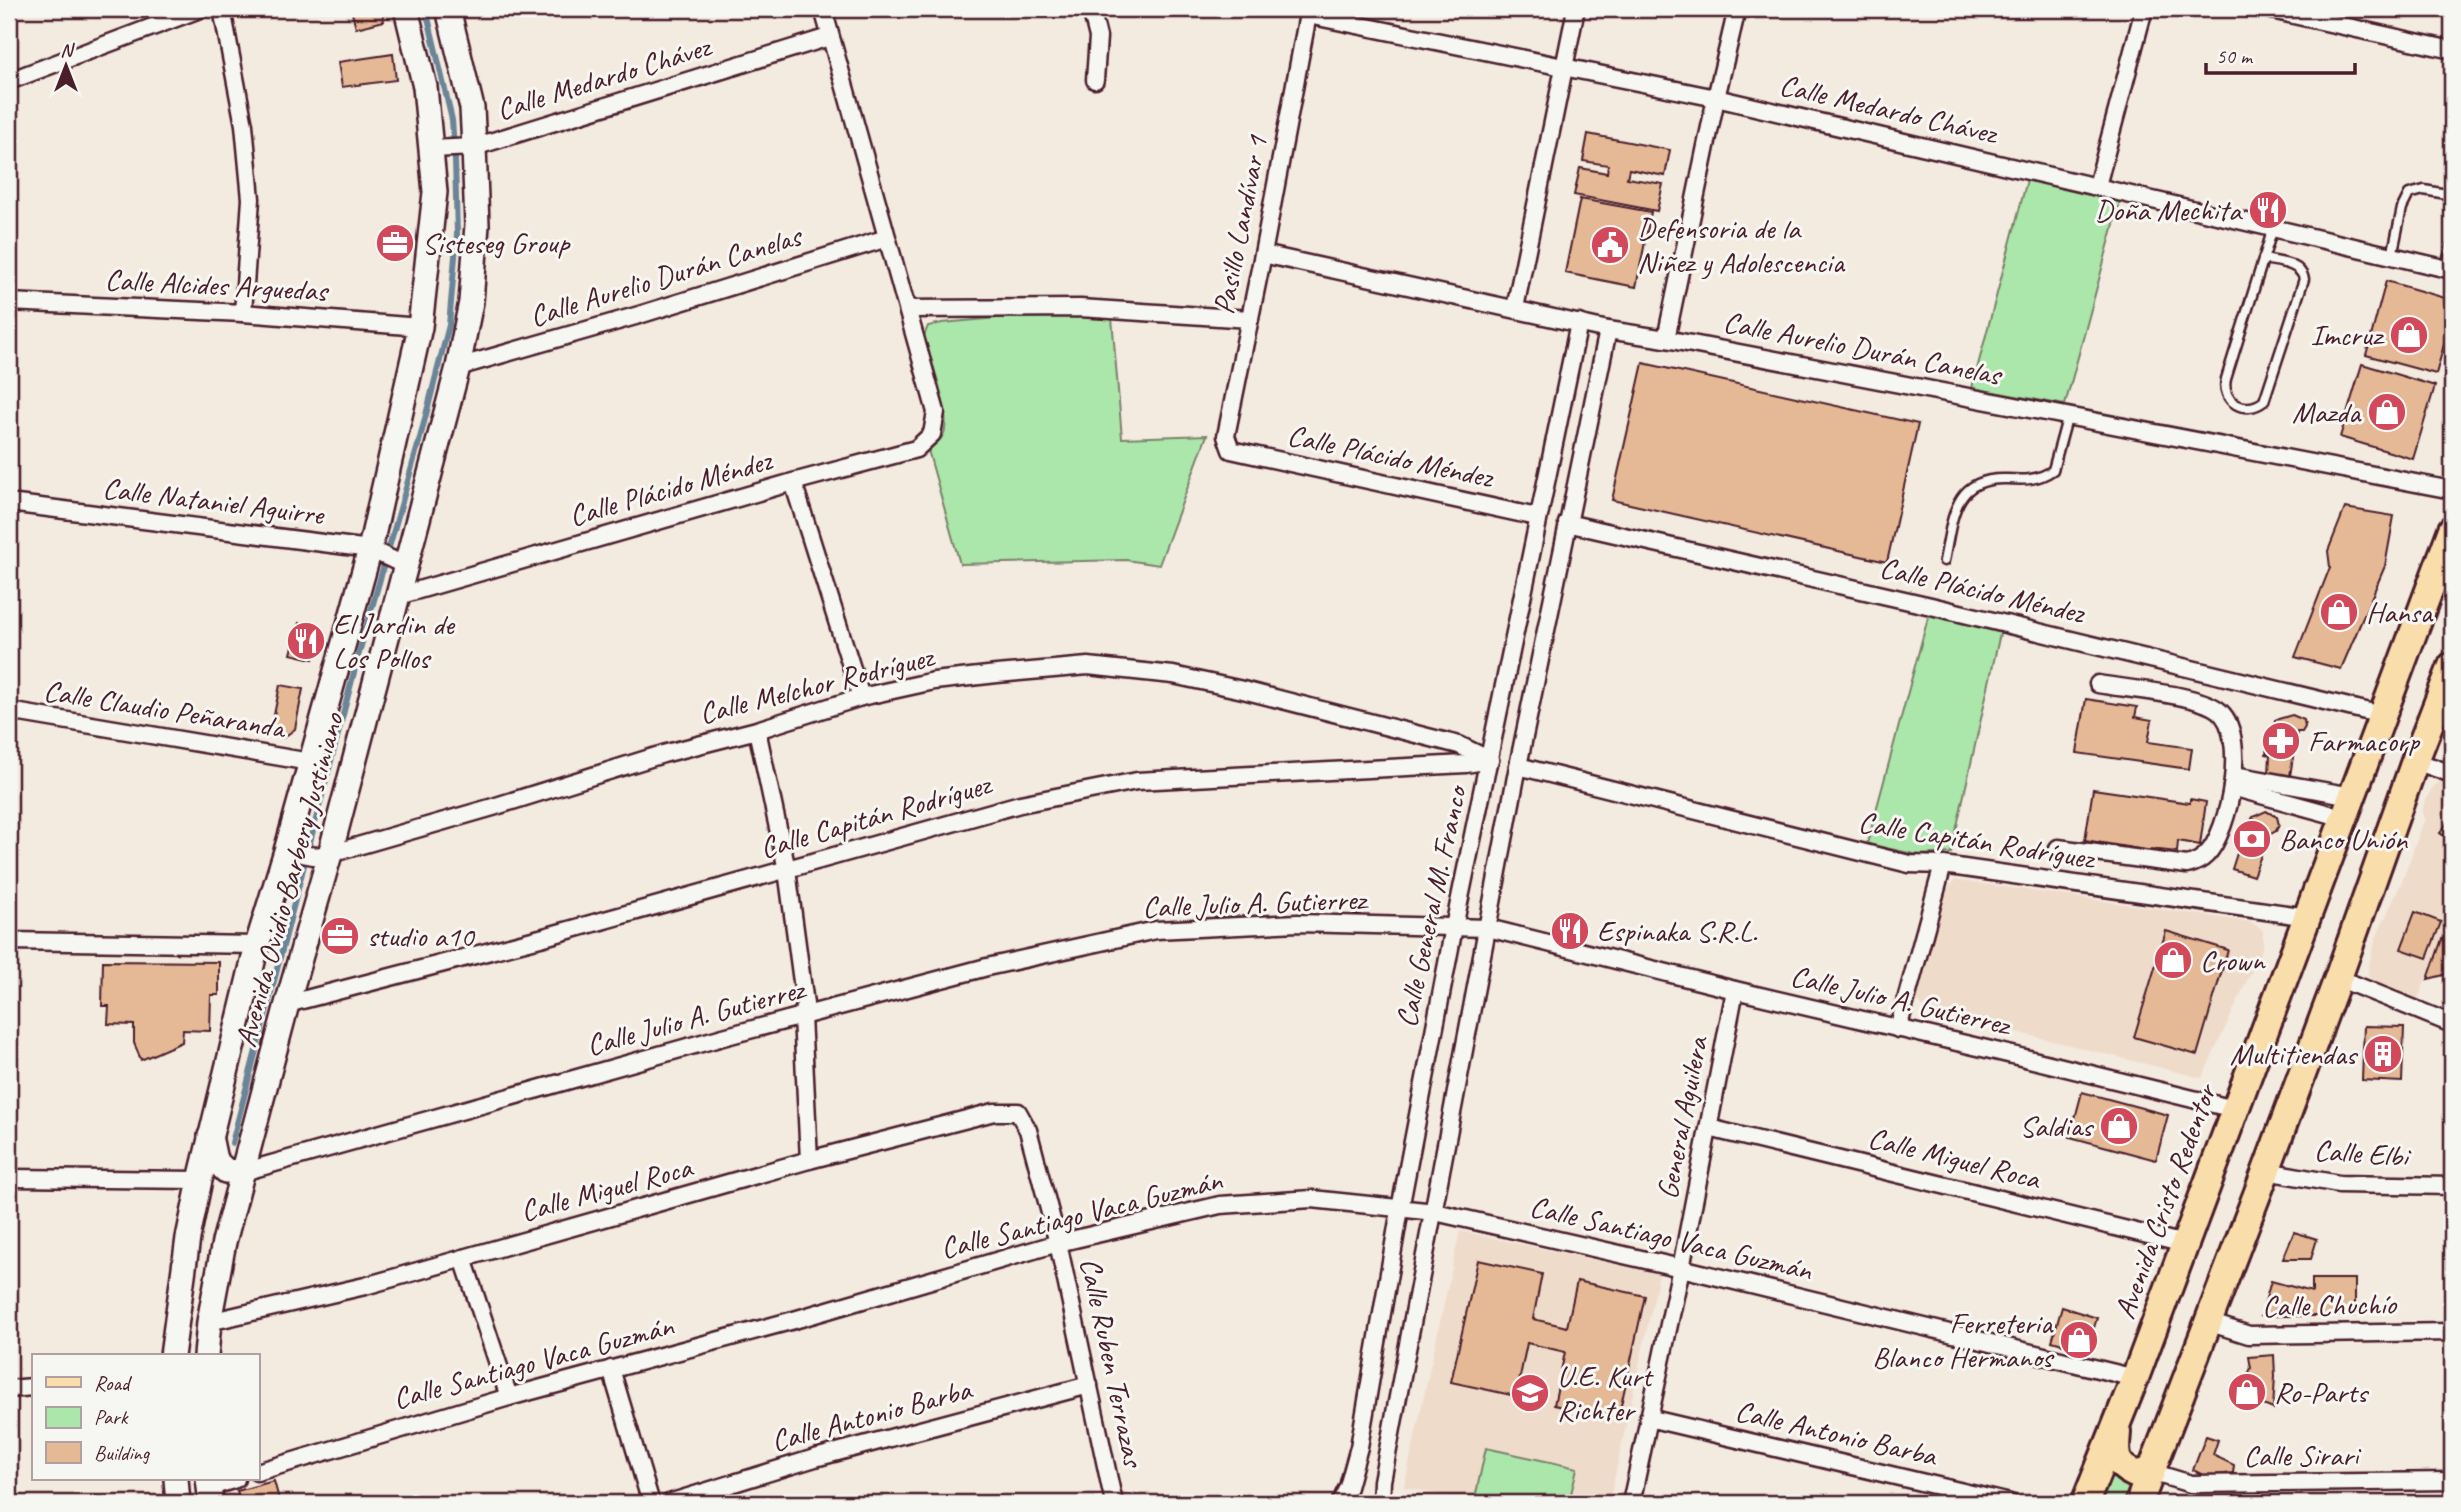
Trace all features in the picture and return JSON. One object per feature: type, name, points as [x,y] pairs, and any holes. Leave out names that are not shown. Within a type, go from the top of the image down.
[{"type":"main road","name":"Avenida Cristo Redentor","points":[[2085,1503],[2136,1378],[2452,529]]},
{"type":"main road","points":[[2139,1503],[2266,1171],[2452,666]]},
{"type":"main road","points":[[2122,1410],[2117,1437],[2118,1461],[2123,1468],[2136,1474],[2151,1472]]},
{"type":"street","points":[[9,81],[200,9]]},
{"type":"street","points":[[222,9],[244,125],[251,199],[243,313]]},
{"type":"street","name":"Avenida Ovidio Barbery Justiniano","points":[[172,1354],[188,1237],[257,945],[291,851],[310,762],[458,367],[471,302],[477,225],[453,148],[425,87],[405,9]]},
{"type":"street","name":"Avenida Ovidio Barbery Justiniano","points":[[206,1354],[209,1322],[224,1242],[287,1004],[322,855],[398,596],[387,557],[420,327],[435,192],[472,108],[447,9]]},
{"type":"street","points":[[823,9],[908,309],[1080,307],[1250,319]]},
{"type":"street","points":[[1091,9],[1098,37],[1095,80]]},
{"type":"street","points":[[1515,308],[1576,9]]},
{"type":"street","points":[[1666,339],[1737,9]]},
{"type":"street","points":[[2097,186],[2144,9]]},
{"type":"street","points":[[2267,9],[2452,50]]},
{"type":"street","name":"Calle Medardo Chávez","points":[[1309,12],[1716,97],[2449,269]]},
{"type":"street","name":"Pasillo Landívar 1","points":[[1231,450],[1226,436],[1309,12]]},
{"type":"street","name":"Calle Medardo Chávez","points":[[453,148],[830,37]]},
{"type":"street","name":"Calle Aurelio Durán Canelas","points":[[458,367],[639,315],[887,238]]},
{"type":"street","name":"Calle Aurelio Durán Canelas","points":[[1263,254],[1608,330],[2068,415],[2452,490]]},
{"type":"street","name":"Calle Alcides Arguedas","points":[[9,302],[243,313],[420,327]]},
{"type":"street","name":"Calle Plácido Méndez","points":[[398,596],[916,449],[932,434],[936,412],[908,309]]},
{"type":"street","name":"Calle General M. Franco","points":[[1340,1503],[1348,1487],[1359,1447],[1454,926],[1579,323]]},
{"type":"street","name":"Calle General M. Franco","points":[[1381,1503],[1382,1481],[1518,766],[1608,330]]},
{"type":"street","points":[[1562,407],[1590,412]]},
{"type":"street","name":"Calle Plácido Méndez","points":[[1231,450],[1537,517]]},
{"type":"street","points":[[793,482],[861,697]]},
{"type":"street","name":"Calle Nataniel Aguirre","points":[[9,503],[387,557]]},
{"type":"street","name":"Calle Plácido Méndez","points":[[1567,523],[1931,606],[2382,715]]},
{"type":"street","name":"Calle Melchor Rodríguez","points":[[291,851],[322,855],[493,807],[663,754],[757,730],[861,697],[934,681],[1088,666],[1173,675],[1243,690],[1459,745],[1490,760]]},
{"type":"street","points":[[2058,848],[2187,865],[2199,861],[2215,842],[2233,781],[2235,750],[2228,724],[2221,712],[2210,705],[2192,700],[2098,684]]},
{"type":"street","name":"Calle Claudio Peñaranda","points":[[9,711],[310,762]]},
{"type":"street","points":[[757,730],[787,870],[805,1004],[802,1016],[809,1160]]},
{"type":"street","name":"Calle Capitán Rodríguez","points":[[287,1004],[544,937],[1020,804],[1137,781],[1466,764],[1490,760]]},
{"type":"street","points":[[2415,761],[2452,774]]},
{"type":"street","name":"Calle Capitán Rodríguez","points":[[1518,766],[1909,864],[1942,865],[2308,917]]},
{"type":"street","points":[[2233,781],[2348,807]]},
{"type":"street","points":[[2233,781],[2348,807]]},
{"type":"street","points":[[1898,1028],[1942,865]]},
{"type":"street","name":"Calle Julio A. Gutierrez","points":[[243,1172],[987,967],[1156,930],[1298,923],[1488,929],[2234,1110]]},
{"type":"street","points":[[9,941],[257,945]]},
{"type":"street","points":[[2338,978],[2452,1024]]},
{"type":"street","name":"General Aguilera","points":[[1631,1503],[1681,1268],[1735,990]]},
{"type":"street","name":"Calle Miguel Roca","points":[[209,1322],[365,1286],[809,1160],[994,1112],[1018,1112]]},
{"type":"street","name":"Calle Ruben Terrazas","points":[[1018,1112],[1028,1130],[1058,1243],[1115,1503]]},
{"type":"street","name":"Calle Miguel Roca","points":[[1709,1128],[2185,1244]]},
{"type":"street","points":[[211,1136],[215,1160],[226,1171],[243,1172]]},
{"type":"street","name":"Calle Elbi","points":[[2266,1171],[2339,1184],[2452,1186]]},
{"type":"street","points":[[9,1178],[215,1181],[228,1192],[233,1209]]},
{"type":"street","name":"Calle Santiago Vaca Guzmán","points":[[259,1471],[509,1397],[794,1320],[1058,1243],[1220,1205],[1312,1199],[1434,1213],[1681,1268],[2136,1378]]},
{"type":"street","points":[[463,1258],[509,1397]]},
{"type":"street","name":"Calle Chuchío","points":[[2208,1322],[2249,1335],[2452,1332]]},
{"type":"street","points":[[611,1370],[651,1503]]},
{"type":"street","name":"Calle Antonio Barba","points":[[669,1503],[815,1458],[1089,1385]]},
{"type":"street","points":[[9,1389],[32,1387]]},
{"type":"street","name":"Calle Antonio Barba","points":[[1648,1418],[2010,1503]]},
{"type":"street","name":"Calle Sirari","points":[[2151,1472],[2191,1484],[2452,1481]]},
{"type":"street","points":[[176,1480],[178,1503]]},
{"type":"street","points":[[209,1490],[234,1480]]},
{"type":"lane","points":[[2392,256],[2402,208],[2409,194],[2424,190],[2452,195]]},
{"type":"lane","points":[[2263,259],[2297,267],[2304,279],[2264,401],[2256,408],[2249,409],[2239,406],[2224,389],[2263,259],[2273,228]]},
{"type":"lane","points":[[2449,269],[2452,246]]},
{"type":"lane","points":[[1944,561],[1954,512],[1962,494],[1970,486],[1992,479],[2032,480],[2053,470],[2068,415]]},
{"type":"shaded area","points":[[2444,779],[2452,782],[2452,943],[2442,939],[2416,1004],[2375,983],[2368,976],[2369,964],[2376,938],[2403,879],[2425,818],[2422,813],[2425,800],[2434,786]]},
{"type":"shaded area","points":[[1955,880],[2251,922],[2263,931],[2263,946],[2202,1078],[1925,1009],[1916,1000],[1946,892]]},
{"type":"shaded area","points":[[1460,1231],[1659,1274],[1609,1503],[1479,1503],[1404,1487]]},
{"type":"green space","points":[[2027,180],[2120,202],[2065,405],[1972,388]]},
{"type":"green space","points":[[1032,315],[1112,318],[1122,438],[1207,435],[1159,565],[1126,560],[960,564],[928,450],[943,436],[945,420],[942,396],[924,336],[928,326],[942,323]]},
{"type":"green space","points":[[1929,614],[2001,629],[1951,853],[1918,855],[1867,844]]},
{"type":"green space","points":[[1486,1448],[1577,1468],[1569,1503],[1500,1503],[1475,1498]]},
{"type":"green space","points":[[2115,1468],[2133,1479],[2124,1503],[2101,1503]]},
{"type":"building","points":[[351,9],[381,9],[384,21],[356,28]]},
{"type":"building","points":[[393,54],[396,80],[342,87],[338,62]]},
{"type":"building","points":[[1588,134],[1670,150],[1665,176],[1629,169],[1627,178],[1663,184],[1657,211],[1574,195],[1580,168],[1607,173],[1608,165],[1583,161]]},
{"type":"building","points":[[1580,199],[1651,212],[1636,287],[1565,273]]},
{"type":"building","name":"Imcruz","points":[[2386,281],[2452,300],[2452,315],[2436,374],[2366,355]]},
{"type":"building","points":[[1643,363],[1918,424],[1887,562],[1612,500]]},
{"type":"building","name":"Mazda","points":[[2362,364],[2435,386],[2413,459],[2340,437]]},
{"type":"building","name":"Hansa","points":[[2345,508],[2394,516],[2385,566],[2341,669],[2295,657],[2330,567],[2328,551]]},
{"type":"building","points":[[299,623],[320,628],[313,659],[291,654]]},
{"type":"building","points":[[280,685],[303,689],[295,729],[283,738],[270,735]]},
{"type":"building","points":[[2086,699],[2137,707],[2135,717],[2152,720],[2148,742],[2192,748],[2189,769],[2077,753]]},
{"type":"building","name":"Farmacorp","points":[[2292,715],[2304,720],[2305,727],[2302,732],[2297,732],[2290,776],[2269,774],[2270,755],[2266,754],[2269,735],[2274,735],[2275,720]]},
{"type":"building","points":[[2093,789],[2190,803],[2190,799],[2206,802],[2200,845],[2178,841],[2177,852],[2151,851],[2085,840]]},
{"type":"building","name":"Banco Unión","points":[[2266,811],[2277,817],[2279,825],[2276,831],[2269,835],[2253,876],[2232,869],[2239,847],[2235,844],[2242,830],[2246,831],[2253,817]]},
{"type":"building","points":[[2452,817],[2452,842],[2440,833]]},
{"type":"building","points":[[2415,912],[2441,922],[2427,958],[2401,949]]},
{"type":"building","points":[[2166,931],[2228,950],[2197,1055],[2134,1037]]},
{"type":"building","points":[[2442,939],[2452,943],[2452,973],[2428,979]]},
{"type":"building","points":[[103,961],[219,962],[219,995],[211,995],[210,1031],[183,1030],[182,1042],[141,1060],[134,1043],[134,1025],[108,1024],[109,1006],[102,1006]]},
{"type":"building","name":"Multitiendas","points":[[2364,1026],[2404,1027],[2402,1082],[2362,1080]]},
{"type":"building","name":"Saldias","points":[[2082,1092],[2168,1115],[2156,1160],[2070,1137]]},
{"type":"building","points":[[2294,1232],[2317,1239],[2311,1259],[2283,1259]]},
{"type":"building","points":[[1478,1260],[1542,1274],[1533,1319],[1567,1327],[1577,1281],[1645,1296],[1618,1419],[1554,1405],[1565,1352],[1527,1343],[1516,1396],[1451,1382]]},
{"type":"building","points":[[2312,1279],[2355,1279],[2355,1316],[2261,1316],[2271,1281],[2312,1292]]},
{"type":"building","points":[[2062,1307],[2097,1318],[2088,1347],[2080,1349],[2052,1341]]},
{"type":"building","points":[[2274,1355],[2273,1409],[2239,1395],[2251,1368],[2249,1357]]},
{"type":"building","points":[[2206,1436],[2218,1440],[2213,1455],[2234,1465],[2233,1473],[2205,1476],[2193,1470]]},
{"type":"building","points":[[274,1481],[280,1503],[240,1503],[237,1491]]},
{"type":"building","points":[[2184,1497],[2235,1497],[2235,1503],[2183,1503]]},
{"type":"waterway","points":[[232,1143],[359,653],[449,325],[457,234],[455,160],[452,120],[426,9]]},
{"type":"place","name":"Doña Mechita","points":[[2268,210]]},
{"type":"place","name":"Sisteseg Group","points":[[395,243]]},
{"type":"place","name":"Defensoria de la Niñez y Adolescencia","points":[[1610,245]]},
{"type":"place","name":"Imcruz","points":[[2409,335]]},
{"type":"place","name":"Mazda","points":[[2387,412]]},
{"type":"place","name":"Hansa","points":[[2339,612]]},
{"type":"place","name":"El Jardin de Los Pollos","points":[[306,641]]},
{"type":"place","name":"Farmacorp","points":[[2281,741]]},
{"type":"place","name":"Banco Unión","points":[[2252,839]]},
{"type":"place","name":"Espinaka S.R.L.","points":[[1570,931]]},
{"type":"place","name":"studio a10","points":[[340,936]]},
{"type":"place","name":"Crown","points":[[2173,960]]},
{"type":"place","name":"Multitiendas","points":[[2383,1054]]},
{"type":"place","name":"Saldias","points":[[2119,1126]]},
{"type":"place","name":"Ferreteria Blanco Hermanos","points":[[2079,1340]]},
{"type":"place","name":"Ro-Parts","points":[[2247,1392]]},
{"type":"place","name":"U.E. Kurt Richter","points":[[1530,1393]]}]
